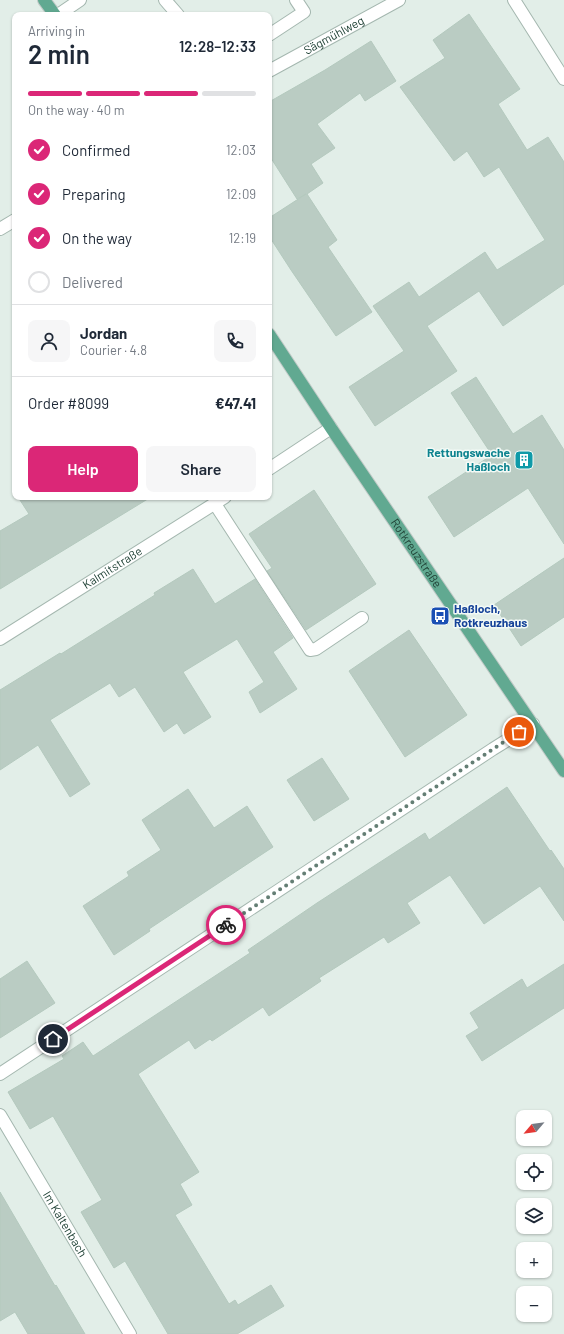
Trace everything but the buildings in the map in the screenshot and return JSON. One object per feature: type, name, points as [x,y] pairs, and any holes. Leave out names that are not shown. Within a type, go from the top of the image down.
[{"type":"main road","points":[[44,0],[53,12]]},
{"type":"main road","name":"Rotkreuzstraße","points":[[272,339],[564,771]]},
{"type":"street","points":[[62,12],[80,0]]},
{"type":"street","points":[[165,0],[175,12]]},
{"type":"street","points":[[272,33],[304,12],[296,0]]},
{"type":"street","name":"Sägmühlweg","points":[[272,69],[398,0]]},
{"type":"street","points":[[514,0],[564,79]]},
{"type":"street","points":[[0,229],[12,222]]},
{"type":"street","points":[[272,467],[331,428]]},
{"type":"street","name":"Kalmitstraße","points":[[0,639],[221,500]]},
{"type":"street","points":[[215,504],[310,650],[316,649],[362,618]]},
{"type":"street","points":[[0,1074],[486,753],[533,724]]},
{"type":"street","name":"Im Kaltenbach","points":[[0,1115],[130,1334]]},
{"type":"way so far","points":[[226,925],[519,732]]},
{"type":"place","name":"Rettungswache Haßloch","points":[[524,460]]},
{"type":"place","name":"Haßloch, Rotkreuzhaus","points":[[440,616]]},
{"type":"route","points":[[53,1039],[226,925]]}]
